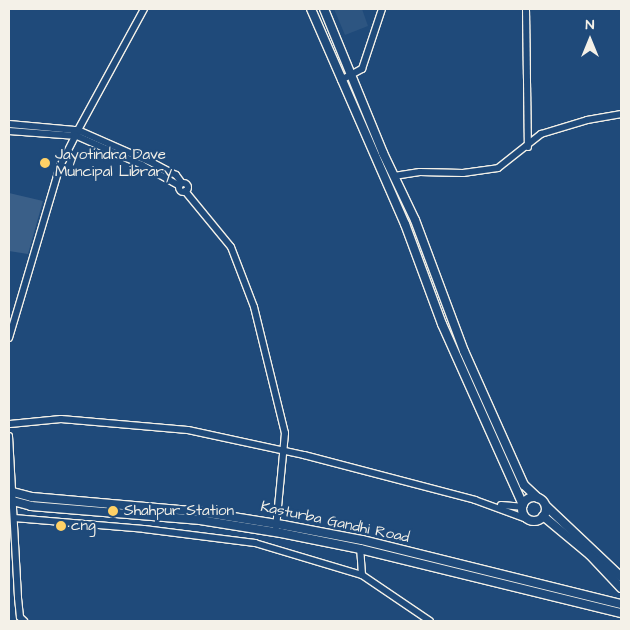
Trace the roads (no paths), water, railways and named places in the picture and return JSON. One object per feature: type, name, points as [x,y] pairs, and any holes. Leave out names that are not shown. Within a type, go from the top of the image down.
[{"type":"main road","points":[[311,9],[404,224],[442,324],[527,518],[534,521],[543,516],[546,506]]},
{"type":"main road","points":[[324,9],[351,77],[415,220],[467,359],[524,485],[621,577]]},
{"type":"main road","name":"Kasturba Gandhi Road","points":[[10,491],[32,497],[202,512],[277,524],[362,540],[621,604]]},
{"type":"main road","points":[[522,506],[531,497],[538,498]]},
{"type":"main road","name":"Kasturba Gandhi Road","points":[[10,501],[200,520],[276,532],[360,549],[621,613]]},
{"type":"main road","points":[[543,516],[590,555],[621,588]]},
{"type":"street","points":[[9,338],[60,166],[144,9]]},
{"type":"street","points":[[341,80],[351,77],[362,69],[382,9]]},
{"type":"street","points":[[526,9],[528,147]]},
{"type":"street","points":[[394,176],[420,172],[482,172],[498,168],[528,147],[541,134],[621,114]]},
{"type":"street","points":[[9,124],[77,133],[153,163],[176,175],[180,184],[187,184],[186,190],[231,247],[246,280],[281,415],[285,448],[276,532]]},
{"type":"street","points":[[9,131],[77,133]]},
{"type":"street","points":[[10,422],[61,418],[188,430],[285,448],[508,508],[522,506]]},
{"type":"street","points":[[9,436],[10,501],[14,518],[21,620]]},
{"type":"street","points":[[285,448],[475,500],[527,518]]},
{"type":"street","points":[[14,518],[138,528],[255,543],[362,575],[430,621]]},
{"type":"street","points":[[360,549],[362,575]]},
{"type":"place","name":"Jayotindra Dave Muncipal Library","points":[[45,163]]},
{"type":"place","name":"Shahpur Station","points":[[113,511]]},
{"type":"place","name":"cng","points":[[61,526]]}]
